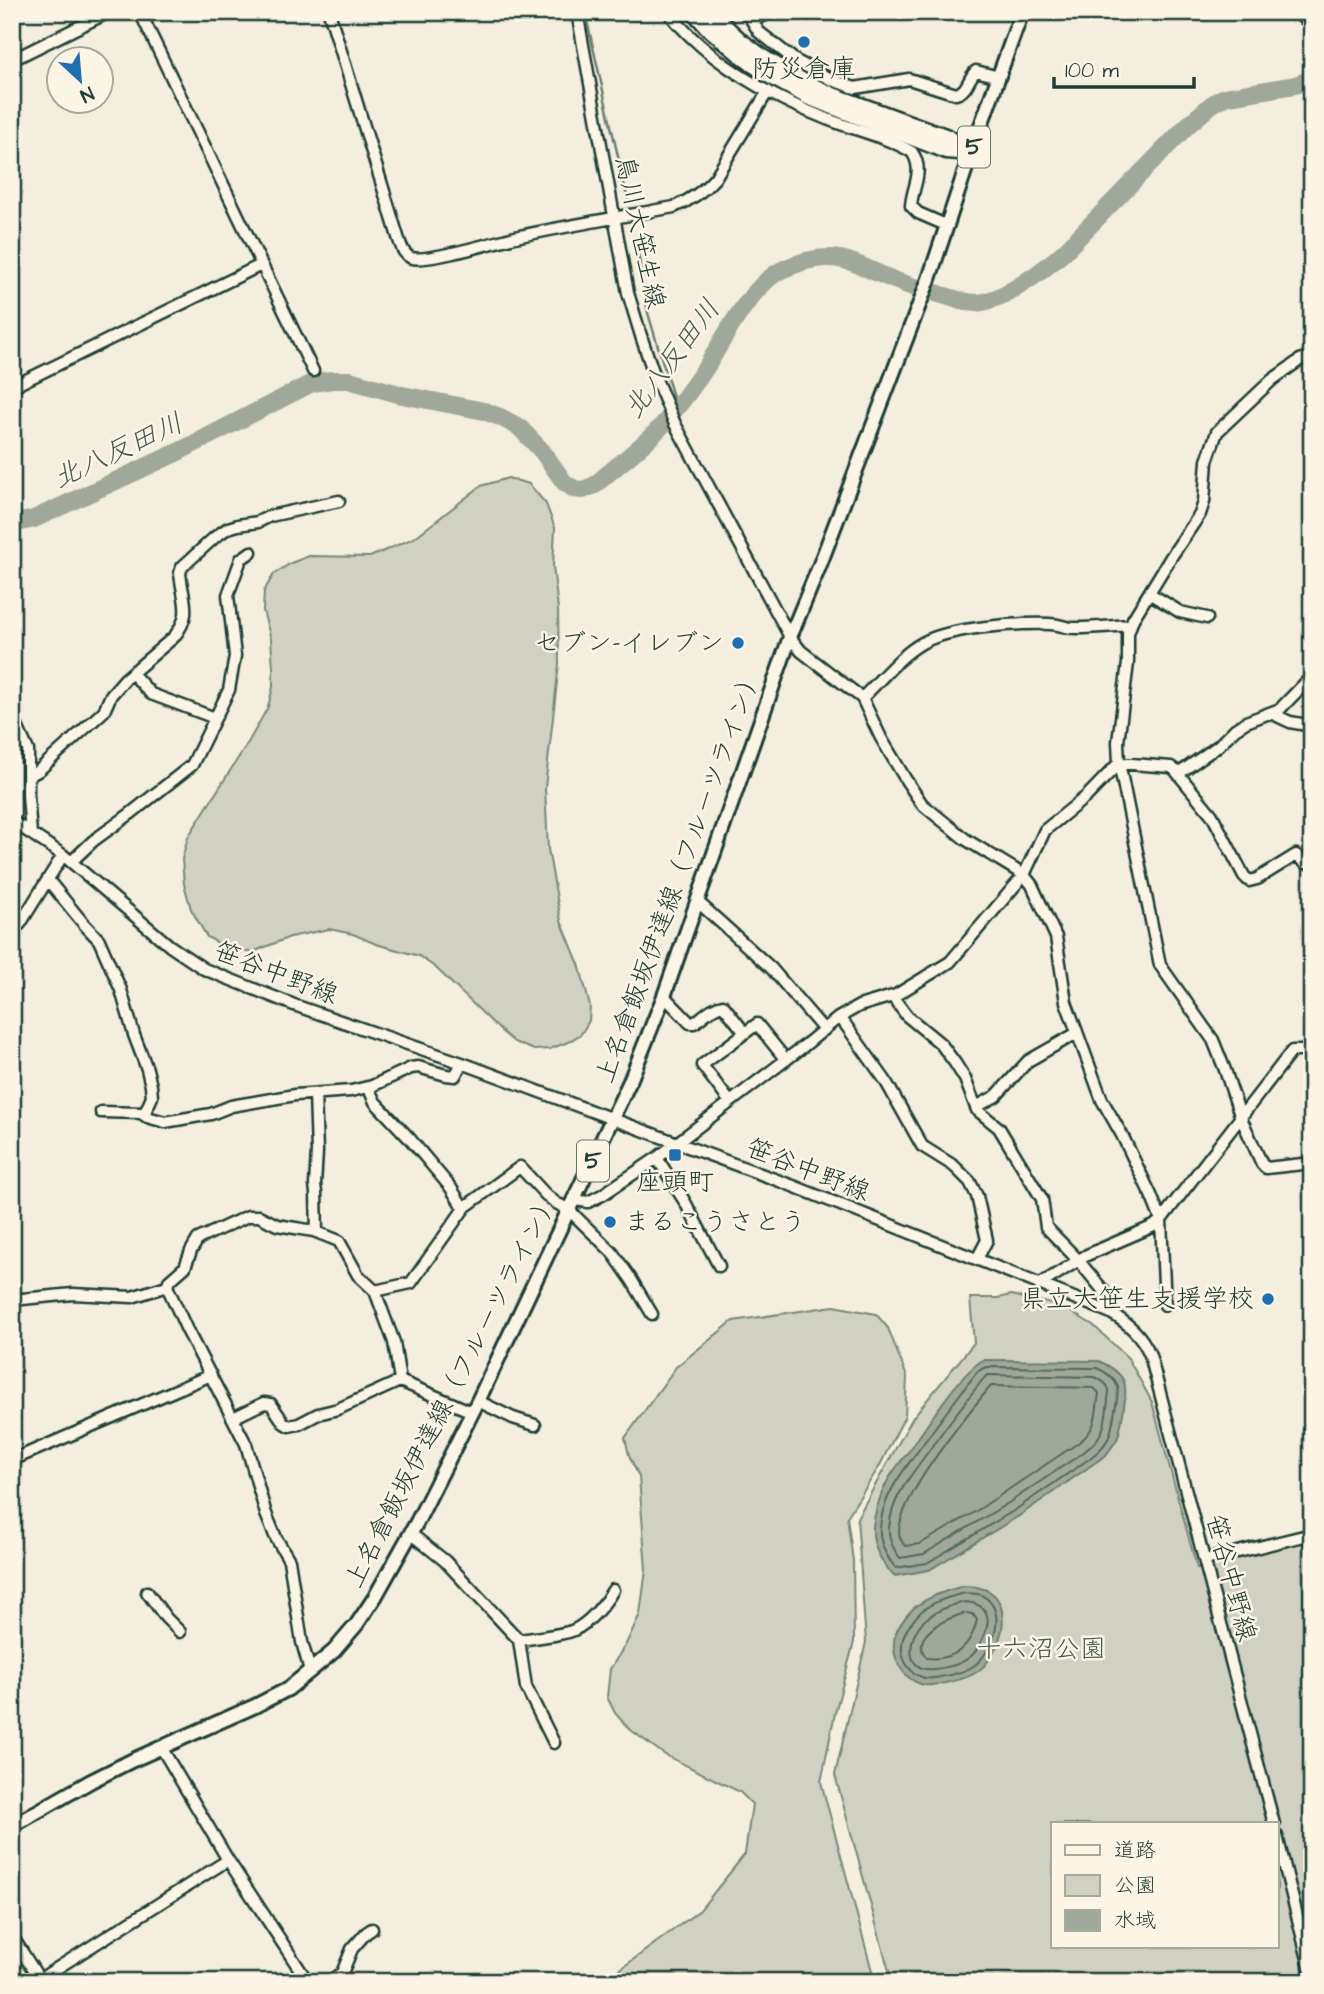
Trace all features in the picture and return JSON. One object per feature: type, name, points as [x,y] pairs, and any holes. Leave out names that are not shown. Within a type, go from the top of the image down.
[{"type":"highway","points":[[694,12],[707,27],[744,58],[810,98],[946,150],[971,153]]},
{"type":"highway","points":[[710,12],[741,41],[803,82],[948,137],[971,153]]},
{"type":"main road","name":"上名倉飯坂伊達線（フルーツライン）","points":[[12,1826],[91,1781],[288,1689],[334,1651],[365,1613],[410,1533],[475,1406],[631,1081],[698,902],[790,637],[922,299],[1022,12]]},
{"type":"street","points":[[12,60],[109,12]]},
{"type":"street","points":[[140,12],[313,371]]},
{"type":"street","points":[[329,12],[398,237],[404,253],[409,257],[422,259],[515,237],[674,207],[690,201],[715,178],[768,91]]},
{"type":"street","name":"鳥川大笹生線","points":[[576,12],[628,293],[655,377],[675,424],[790,637],[801,651],[862,698]]},
{"type":"street","points":[[668,12],[709,52],[768,91],[819,116],[912,152],[918,162],[919,172],[911,206],[918,213],[948,226]]},
{"type":"street","points":[[746,14],[756,19],[769,12]]},
{"type":"street","points":[[1295,12],[1312,24]]},
{"type":"street","points":[[746,14],[759,32],[796,61],[832,80],[855,88],[909,79],[956,94],[964,90],[976,71],[999,77]]},
{"type":"street","points":[[12,387],[261,265]]},
{"type":"street","points":[[1312,355],[1300,360],[1272,380],[1217,432],[1208,461],[1204,502],[1200,514],[1131,625],[1118,742],[1119,763],[1160,965],[1213,1040],[1255,1152],[1266,1168],[1312,1163]]},
{"type":"street","points":[[29,776],[38,771],[104,711],[111,695],[174,637],[185,621],[186,614],[180,573],[182,567],[215,537],[238,525],[339,501]]},
{"type":"street","points":[[12,930],[20,924],[48,880],[67,859],[192,765],[229,690],[235,656],[228,595],[241,559],[251,552]]},
{"type":"street","points":[[1149,593],[1180,612],[1207,618]]},
{"type":"street","points":[[1131,625],[1073,629],[1055,624],[1024,625],[981,628],[930,639],[904,657],[862,698],[881,738],[922,804],[965,839],[1024,875],[1031,885],[1056,937],[1066,1002],[1102,1100],[1161,1220],[1165,1305]]},
{"type":"street","points":[[132,673],[150,694],[215,718]]},
{"type":"street","points":[[1178,774],[1218,746],[1235,729],[1288,702],[1312,676]]},
{"type":"street","points":[[1271,713],[1290,722],[1312,726]]},
{"type":"street","points":[[12,715],[28,751],[31,834]]},
{"type":"street","points":[[1119,763],[1171,767],[1212,815],[1244,876],[1250,880],[1257,879],[1296,855],[1305,863]]},
{"type":"street","points":[[375,1291],[411,1283],[464,1209],[520,1167],[556,1203],[588,1202],[657,1158],[840,1017],[859,1006],[892,996],[920,982],[950,962],[1024,875],[1045,830],[1087,796],[1119,763]]},
{"type":"street","name":"笹谷中野線","points":[[12,821],[67,859],[170,946],[204,969],[294,1005],[462,1063],[793,1186],[1109,1312],[1128,1324],[1144,1340],[1150,1355],[1273,1822]]},
{"type":"street","points":[[48,880],[99,940],[121,990],[151,1086],[152,1097],[144,1115]]},
{"type":"street","points":[[698,902],[771,968],[824,1030]]},
{"type":"street","points":[[664,996],[690,1023],[723,1005],[746,1033]]},
{"type":"street","points":[[892,996],[907,1016],[941,1044],[965,1079],[976,1107],[999,1128],[1042,1199],[1046,1227],[1107,1295],[1109,1312]]},
{"type":"street","points":[[840,1017],[885,1080],[922,1146],[954,1166],[970,1182],[977,1196],[987,1240],[977,1259]]},
{"type":"street","points":[[730,1102],[702,1065],[757,1024],[786,1060]]},
{"type":"street","points":[[976,1107],[996,1097],[1028,1061],[1077,1033]]},
{"type":"street","points":[[1039,1285],[1078,1260],[1154,1226],[1161,1220],[1292,1051],[1312,1051]]},
{"type":"street","points":[[100,1112],[141,1113],[165,1122],[211,1114],[245,1104],[351,1091],[368,1087],[411,1068],[418,1067],[446,1076],[455,1076],[462,1063]]},
{"type":"street","points":[[368,1087],[375,1102],[451,1188],[464,1209]]},
{"type":"street","points":[[315,1094],[317,1232]]},
{"type":"street","points":[[657,1158],[685,1202],[719,1266]]},
{"type":"street","points":[[571,1204],[612,1252],[652,1314]]},
{"type":"street","points":[[12,1300],[73,1294],[132,1297],[167,1286],[169,1281],[185,1268],[198,1239],[248,1216],[259,1216],[276,1225],[317,1232],[342,1244],[344,1253],[358,1275],[375,1291],[394,1342],[400,1381]]},
{"type":"street","points":[[167,1286],[250,1456],[266,1514],[289,1560],[302,1642],[310,1671]]},
{"type":"street","points":[[12,1460],[211,1376]]},
{"type":"street","points":[[233,1418],[267,1403],[271,1404],[284,1423],[289,1426],[299,1424],[400,1381],[535,1425]]},
{"type":"street","points":[[410,1533],[445,1561],[519,1640],[526,1687],[554,1743]]},
{"type":"street","points":[[1205,1560],[1312,1534]]},
{"type":"street","points":[[519,1640],[573,1631],[592,1615],[613,1590]]},
{"type":"street","points":[[147,1592],[180,1632]]},
{"type":"street","points":[[161,1747],[228,1860],[308,1982]]},
{"type":"street","points":[[1278,1840],[1312,1975]]},
{"type":"street","points":[[12,1936],[41,1980],[228,1860]]},
{"type":"street","points":[[328,1982],[342,1973],[352,1949],[372,1929]]},
{"type":"green space","points":[[508,478],[529,484],[546,504],[555,528],[553,566],[558,609],[559,664],[545,788],[548,849],[561,921],[579,964],[590,1006],[589,1021],[581,1034],[550,1049],[534,1050],[514,1042],[436,968],[419,956],[376,944],[353,934],[329,929],[290,937],[253,952],[239,952],[227,948],[207,937],[191,909],[184,884],[182,859],[188,837],[268,707],[273,687],[273,667],[271,639],[263,611],[264,591],[274,574],[309,556],[370,557],[414,538],[481,486]]},
{"type":"green space","name":"十六沼公園","points":[[1011,1295],[1061,1306],[1093,1325],[1128,1358],[1152,1402],[1197,1568],[1312,1539],[1312,1982],[892,1982],[835,1775],[866,1642],[857,1518],[913,1417],[974,1343],[970,1298]]},
{"type":"green space","points":[[834,1306],[876,1314],[888,1328],[907,1377],[905,1416],[879,1467],[847,1517],[853,1561],[854,1642],[835,1713],[821,1782],[875,1982],[603,1982],[700,1910],[745,1854],[752,1804],[740,1792],[665,1755],[628,1728],[615,1713],[607,1697],[610,1669],[640,1614],[646,1570],[639,1477],[625,1438],[676,1367],[733,1321]]},
{"type":"water","points":[[983,1360],[1099,1361],[1107,1365],[1120,1375],[1125,1387],[1118,1437],[1106,1455],[1019,1516],[929,1570],[895,1576],[879,1555],[874,1542],[873,1528],[882,1493],[892,1473],[945,1399],[974,1366]]},
{"type":"water","points":[[964,1586],[989,1591],[1000,1603],[1003,1620],[1000,1637],[989,1660],[978,1671],[950,1682],[923,1685],[907,1676],[901,1669],[894,1651],[897,1630],[910,1612],[921,1603]]},
{"type":"waterway","points":[[585,12],[628,200]]},
{"type":"waterway","name":"北八反田川","points":[[12,524],[34,519],[178,452],[312,383],[332,380],[349,380],[500,417],[519,427],[542,451],[564,482],[574,489],[583,490],[595,485],[658,430],[702,373],[751,297],[774,275],[786,268],[805,261],[834,258],[846,260],[907,285],[962,301],[978,303],[993,299],[1026,282],[1064,252],[1187,126],[1211,105],[1224,97],[1295,85],[1312,79]]},
{"type":"waterway","points":[[637,247],[648,313],[676,407]]},
{"type":"place","name":"防災倉庫","points":[[804,42]]},
{"type":"place","name":"セブン-イレブン","points":[[738,643]]},
{"type":"place","name":"座頭町","points":[[675,1155]]},
{"type":"place","name":"まるこうさとう","points":[[610,1222]]},
{"type":"place","name":"県立大笹生支援学校","points":[[1268,1299]]}]
